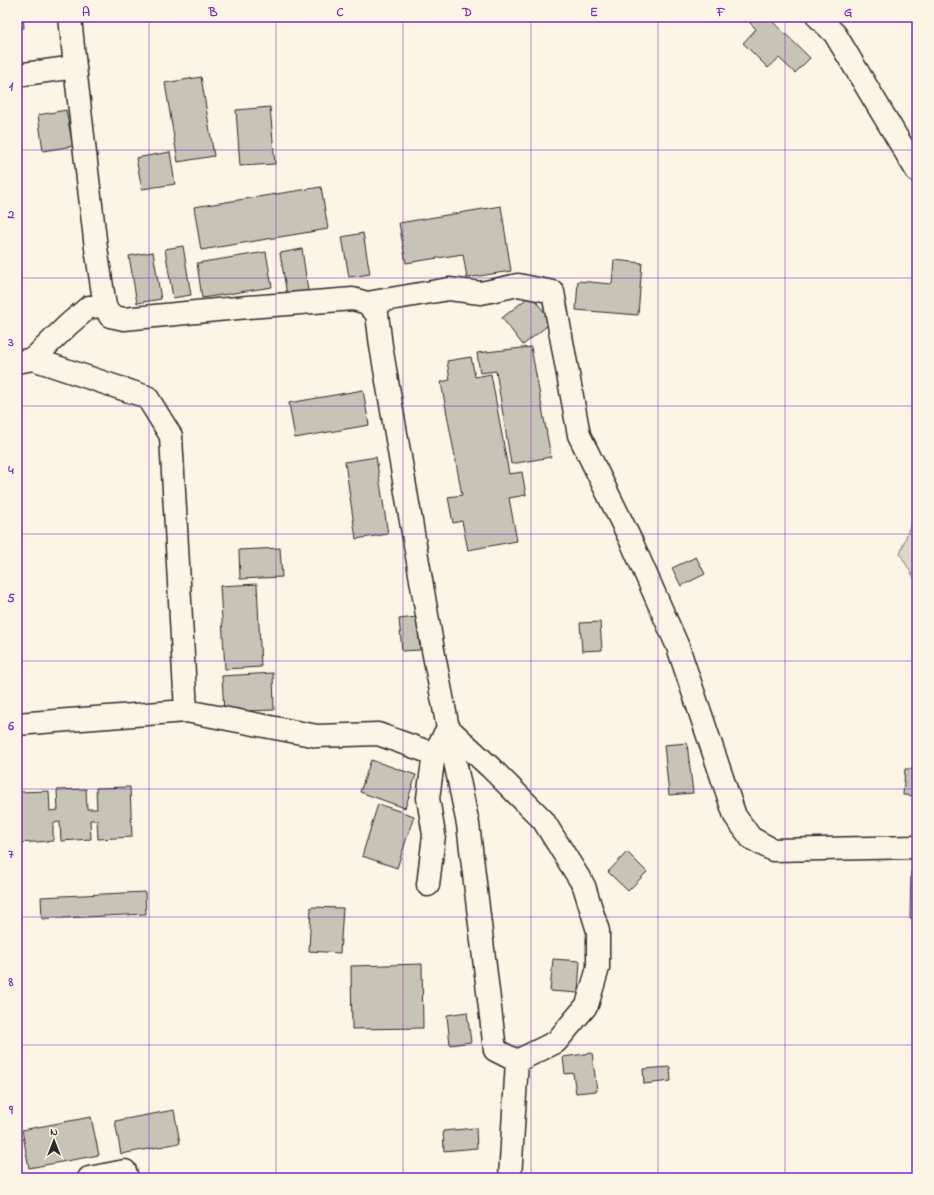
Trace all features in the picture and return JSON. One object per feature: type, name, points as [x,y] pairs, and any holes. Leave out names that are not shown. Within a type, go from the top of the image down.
[{"type":"street","points":[[70,17],[96,248],[105,306],[110,316],[124,319],[248,306],[353,299],[367,303],[449,289],[481,293],[518,285],[553,292],[579,435],[632,543],[678,647],[735,816],[751,838],[773,850],[917,847]]},
{"type":"street","points":[[818,17],[835,34],[917,171]]},
{"type":"street","points":[[17,75],[75,68]]},
{"type":"street","points":[[367,303],[377,314],[433,650],[468,824],[495,1050],[518,1061]]},
{"type":"street","points":[[25,361],[89,307],[105,306]]},
{"type":"street","points":[[25,361],[147,397],[171,436],[186,711]]},
{"type":"street","points":[[17,724],[186,711],[317,736],[378,734],[453,751],[544,820],[584,886],[598,931],[598,968],[586,1005],[556,1042],[518,1061]]},
{"type":"street","points":[[428,886],[434,835],[428,798],[453,751]]},
{"type":"street","points":[[510,1178],[518,1061]]},
{"type":"street","points":[[88,1178],[125,1171],[127,1178]]},
{"type":"shaded area","points":[[917,505],[917,583],[900,554]]},
{"type":"building","points":[[17,17],[23,17],[24,28],[17,29]]},
{"type":"building","points":[[744,17],[768,17],[810,58],[795,73],[779,58],[768,68],[743,43],[756,29]]},
{"type":"building","points":[[201,77],[214,156],[178,162],[165,83]]},
{"type":"building","points":[[270,107],[275,164],[240,166],[236,110]]},
{"type":"building","points":[[66,110],[73,146],[43,151],[38,115]]},
{"type":"building","points":[[170,152],[175,184],[142,189],[136,158]]},
{"type":"building","points":[[321,187],[328,229],[201,250],[194,207]]},
{"type":"building","points":[[501,206],[511,271],[467,278],[463,254],[406,263],[399,223]]},
{"type":"building","points":[[363,233],[370,274],[349,277],[342,237]]},
{"type":"building","points":[[183,246],[191,295],[173,298],[165,249]]},
{"type":"building","points":[[302,249],[308,291],[287,295],[280,253]]},
{"type":"building","points":[[153,252],[161,299],[137,303],[129,256]]},
{"type":"building","points":[[266,252],[272,287],[202,298],[197,263]]},
{"type":"building","points":[[614,260],[642,263],[638,315],[576,310],[578,281],[612,284]]},
{"type":"building","points":[[531,295],[552,322],[523,345],[502,318]]},
{"type":"building","points":[[531,347],[551,457],[511,464],[496,371],[480,373],[477,353]]},
{"type":"building","points":[[471,357],[475,377],[491,374],[509,474],[522,472],[526,495],[509,498],[517,541],[468,550],[462,521],[453,523],[448,497],[462,495],[441,382],[450,380],[447,361]]},
{"type":"building","points":[[363,390],[369,425],[295,438],[289,403]]},
{"type":"building","points":[[376,457],[388,534],[356,539],[345,462]]},
{"type":"building","points":[[280,548],[282,577],[240,579],[239,550]]},
{"type":"building","points":[[696,557],[705,574],[681,586],[672,568]]},
{"type":"building","points":[[257,584],[261,667],[225,669],[220,586]]},
{"type":"building","points":[[417,617],[420,650],[402,651],[399,619]]},
{"type":"building","points":[[600,622],[602,650],[582,651],[580,623]]},
{"type":"building","points":[[273,673],[274,710],[224,712],[222,676]]},
{"type":"building","points":[[687,743],[693,793],[669,795],[664,745]]},
{"type":"building","points":[[371,760],[416,775],[405,808],[360,792]]},
{"type":"building","points":[[905,769],[917,769],[917,796],[903,795]]},
{"type":"building","points":[[130,787],[132,837],[98,839],[97,820],[90,820],[91,839],[61,841],[60,822],[53,823],[53,841],[17,843],[17,792],[49,791],[50,811],[58,810],[57,790],[86,789],[87,809],[97,809],[96,788]]},
{"type":"building","points":[[378,804],[414,816],[397,868],[362,856]]},
{"type":"building","points":[[627,852],[647,872],[628,891],[608,872]]},
{"type":"building","points":[[911,872],[917,872],[917,919],[910,918]]},
{"type":"building","points":[[145,892],[146,914],[42,919],[41,897]]},
{"type":"building","points":[[311,907],[343,908],[340,953],[309,951]]},
{"type":"building","points":[[553,959],[580,961],[578,993],[550,991]]},
{"type":"building","points":[[422,964],[423,1028],[352,1029],[351,966]]},
{"type":"building","points":[[467,1012],[471,1042],[450,1045],[447,1015]]},
{"type":"building","points":[[592,1053],[597,1091],[576,1093],[573,1073],[565,1074],[563,1057]]},
{"type":"building","points":[[670,1067],[671,1081],[644,1084],[643,1069]]},
{"type":"building","points":[[174,1110],[180,1143],[121,1154],[115,1121]]},
{"type":"building","points":[[91,1117],[99,1155],[29,1168],[22,1130]]},
{"type":"building","points":[[476,1128],[477,1148],[444,1151],[443,1131]]}]
